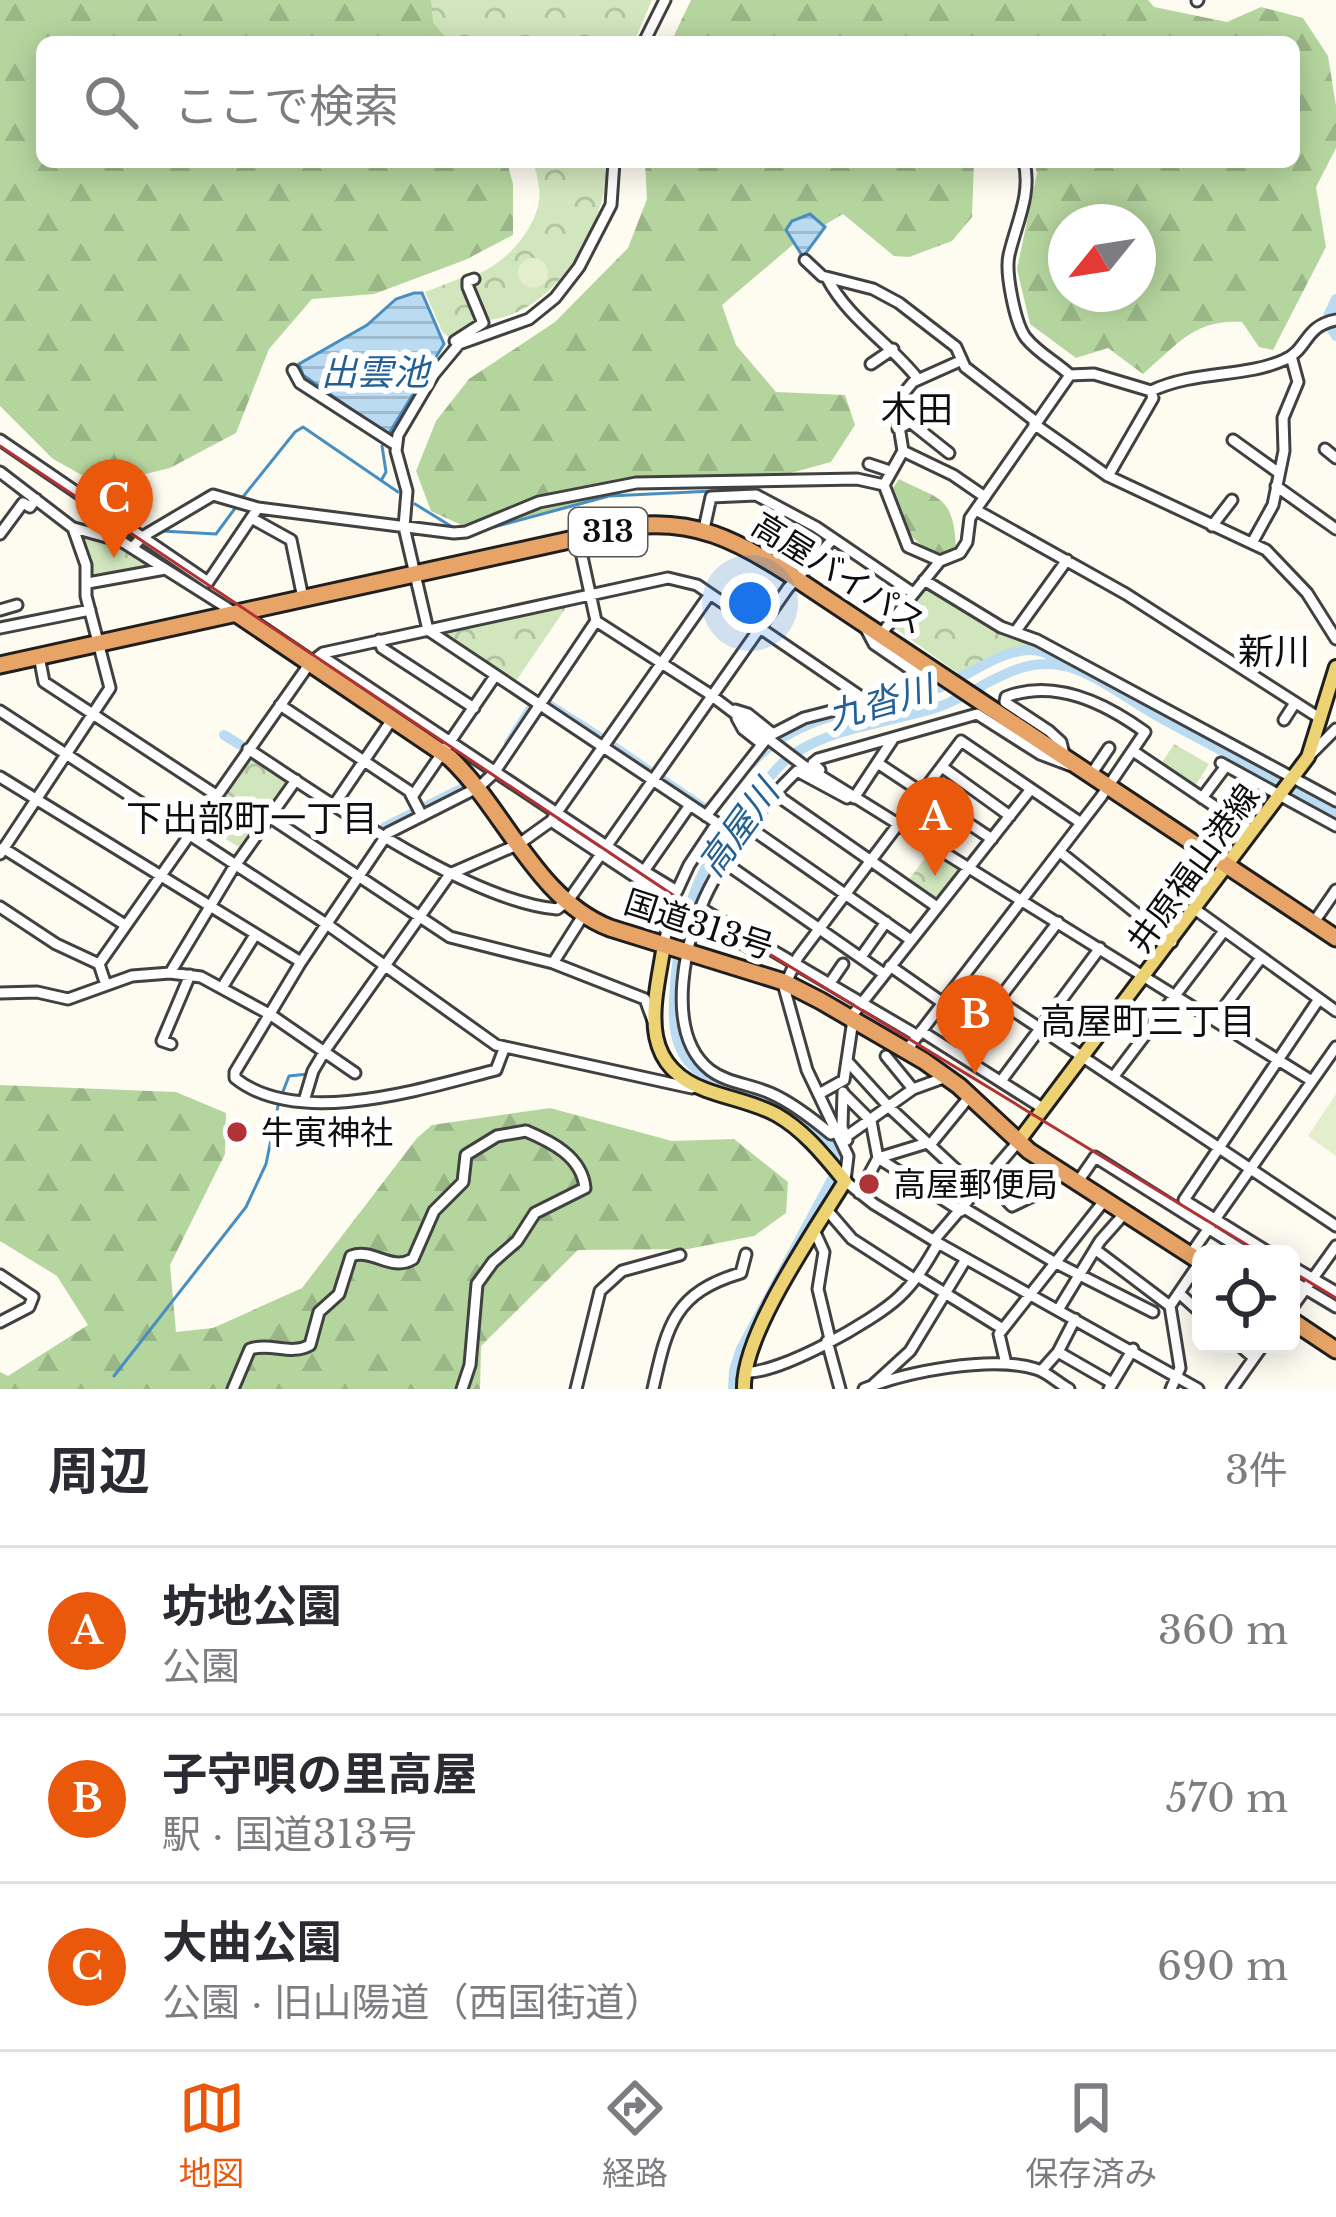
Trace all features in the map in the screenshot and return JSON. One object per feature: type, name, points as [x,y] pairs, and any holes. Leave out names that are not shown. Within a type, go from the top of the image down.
[{"type":"highway","name":"高屋バイパス","points":[[237,614],[649,524],[704,529],[740,544],[881,634],[1336,938]]},
{"type":"highway","points":[[269,637],[262,626],[277,605]]},
{"type":"highway","name":"313","points":[[0,664],[237,614]]},
{"type":"highway","name":"国道313号","points":[[237,614],[269,637],[316,658],[393,718],[447,746],[520,844],[584,914],[666,946],[784,982],[852,1018],[946,1077],[1018,1142],[1060,1172],[1192,1256]]},
{"type":"highway","points":[[1300,1326],[1336,1350]]},
{"type":"main road","name":"井原福山港線","points":[[1018,1142],[1308,757],[1336,667]]},
{"type":"main road","points":[[666,946],[653,1021],[668,1065],[697,1087],[782,1117],[844,1180],[766,1318],[745,1372],[744,1389]]},
{"type":"street","points":[[647,36],[665,0]]},
{"type":"street","points":[[452,351],[471,337],[530,319],[555,298],[600,231],[611,205],[614,168]]},
{"type":"street","points":[[1025,168],[1019,227],[1007,259],[1016,317],[1035,347],[1070,375],[1094,374],[1151,391],[1182,378],[1279,362],[1291,356],[1317,325],[1336,320]]},
{"type":"street","points":[[806,260],[827,278],[891,297],[956,347],[960,361],[1035,423],[1108,476],[1267,550],[1300,584],[1336,639]]},
{"type":"street","points":[[827,278],[851,316],[893,349],[918,379]]},
{"type":"street","points":[[474,279],[468,287],[483,323],[460,336],[413,406],[395,445],[407,490],[404,527],[428,630],[717,824],[677,891],[670,894]]},
{"type":"street","points":[[872,364],[893,349]]},
{"type":"street","points":[[1252,543],[1274,505],[1284,451],[1283,418],[1298,382],[1291,356]]},
{"type":"street","points":[[940,561],[908,547],[884,485],[903,451],[896,405],[918,379],[960,361]]},
{"type":"street","points":[[293,370],[300,383],[395,445]]},
{"type":"street","points":[[881,634],[940,561],[960,553],[967,542],[970,518],[1070,375]]},
{"type":"street","points":[[1108,476],[1153,398],[1151,391]]},
{"type":"street","points":[[898,429],[910,422],[949,453]]},
{"type":"street","points":[[0,440],[211,581],[255,513]]},
{"type":"street","points":[[1233,440],[1336,529]]},
{"type":"street","points":[[1325,449],[1336,458]]},
{"type":"street","points":[[903,451],[985,497]]},
{"type":"street","points":[[869,461],[890,472]]},
{"type":"street","points":[[2,477],[73,528],[133,548],[237,614]]},
{"type":"street","points":[[255,513],[466,532],[539,502],[635,483],[857,479],[884,485]]},
{"type":"street","points":[[766,481],[770,502]]},
{"type":"street","points":[[704,529],[711,497],[747,494],[833,539],[913,593]]},
{"type":"street","points":[[133,548],[142,537],[213,495],[255,513],[290,540],[303,599]]},
{"type":"street","points":[[0,534],[23,502],[30,507],[36,499]]},
{"type":"street","points":[[1213,526],[1232,500]]},
{"type":"street","points":[[115,520],[124,502]]},
{"type":"street","points":[[128,529],[138,509]]},
{"type":"street","points":[[976,510],[1067,560],[1322,719]]},
{"type":"street","points":[[73,528],[82,550],[90,610],[110,688],[1,850],[125,925]]},
{"type":"street","points":[[504,1049],[496,1070],[376,1098],[304,1101],[251,1089],[235,1078],[301,962],[386,837],[420,812],[479,787],[496,771],[596,622],[578,538]]},
{"type":"street","points":[[248,749],[386,837],[480,887],[559,908],[796,579],[833,539]]},
{"type":"street","points":[[172,558],[181,546]]},
{"type":"street","points":[[1015,632],[1067,560]]},
{"type":"street","points":[[88,583],[165,568]]},
{"type":"street","points":[[99,964],[316,658],[379,640],[679,578],[867,700]]},
{"type":"street","points":[[924,580],[991,622],[1336,801]]},
{"type":"street","points":[[191,624],[206,607],[199,590]]},
{"type":"street","points":[[304,1101],[325,1052],[453,872],[520,844],[555,817],[710,594]]},
{"type":"street","points":[[0,610],[17,605]]},
{"type":"street","points":[[0,628],[90,610]]},
{"type":"street","points":[[1151,632],[1160,618]]},
{"type":"street","points":[[596,622],[713,696],[854,798],[1312,1082]]},
{"type":"street","points":[[706,816],[768,739],[804,718],[928,684],[874,644],[864,623]]},
{"type":"street","points":[[1168,643],[1178,630]]},
{"type":"street","points":[[379,640],[382,648],[473,708]]},
{"type":"street","points":[[39,656],[44,682],[216,795]]},
{"type":"street","points":[[316,658],[326,659],[447,746],[496,771],[670,894]]},
{"type":"street","points":[[412,796],[495,676]]},
{"type":"street","points":[[854,798],[852,790],[814,761],[977,714],[1063,765],[1069,761],[1060,742],[1005,702],[1006,697],[1034,689],[1081,696],[1144,730],[1108,788],[906,1051]]},
{"type":"street","points":[[1284,719],[1295,704]]},
{"type":"street","points":[[280,705],[412,796],[420,812]]},
{"type":"street","points":[[0,710],[328,925],[504,1049],[697,1087]]},
{"type":"street","points":[[334,805],[393,718]]},
{"type":"street","points":[[954,723],[961,740],[1081,823]]},
{"type":"street","points":[[1308,757],[1336,729]]},
{"type":"street","points":[[854,798],[893,740]]},
{"type":"street","points":[[961,740],[784,982],[801,1053],[846,1151],[844,1180],[936,1242],[1197,1388]]},
{"type":"street","points":[[1090,776],[1109,748]]},
{"type":"street","points":[[1133,751],[1253,832]]},
{"type":"street","points":[[878,764],[992,838]]},
{"type":"street","points":[[1202,798],[1223,765],[1336,826]]},
{"type":"street","points":[[942,767],[1010,816]]},
{"type":"street","points":[[841,1136],[768,1092],[730,1080],[704,1064],[682,1013],[688,952],[700,914],[725,863],[775,794],[796,771],[837,795],[854,798]]},
{"type":"street","points":[[0,777],[301,962]]},
{"type":"street","points":[[170,973],[208,908],[296,780]]},
{"type":"street","points":[[841,1136],[852,1018],[1031,789]]},
{"type":"street","points":[[775,794],[937,908]]},
{"type":"street","points":[[644,871],[690,805]]},
{"type":"street","points":[[271,818],[451,937],[554,963],[645,999],[653,1021]]},
{"type":"street","points":[[750,828],[911,940]]},
{"type":"street","points":[[603,849],[644,871],[670,894],[666,946]]},
{"type":"street","points":[[1060,851],[1172,942]]},
{"type":"street","points":[[725,863],[861,958],[943,1003]]},
{"type":"street","points":[[1314,922],[1336,890]]},
{"type":"street","points":[[0,907],[56,944],[99,964],[106,985]]},
{"type":"street","points":[[1196,910],[1336,1011]]},
{"type":"street","points":[[554,963],[584,914]]},
{"type":"street","points":[[700,914],[750,948]]},
{"type":"street","points":[[700,914],[830,982],[1045,1109]]},
{"type":"street","points":[[861,958],[886,922]]},
{"type":"street","points":[[957,1054],[1058,922]]},
{"type":"street","points":[[1114,1076],[1224,931]]},
{"type":"street","points":[[223,986],[254,935]]},
{"type":"street","points":[[1001,1081],[1100,948]]},
{"type":"street","points":[[1215,1019],[1261,958]]},
{"type":"street","points":[[830,982],[843,964]]},
{"type":"street","points":[[171,1044],[162,1041],[190,975]]},
{"type":"street","points":[[0,993],[37,992],[68,1000],[131,976],[190,975],[223,986],[355,1073]]},
{"type":"street","points":[[963,977],[1336,1226]]},
{"type":"street","points":[[1238,1245],[1184,1200],[1319,999]]},
{"type":"street","points":[[1203,1245],[1212,1225],[1336,1047]]},
{"type":"street","points":[[886,1056],[914,1089]]},
{"type":"street","points":[[848,1062],[979,1191]]},
{"type":"street","points":[[841,1136],[871,1121],[914,1089],[946,1077]]},
{"type":"street","points":[[819,1094],[842,1089]]},
{"type":"street","points":[[842,1089],[871,1121],[878,1158],[859,1193]]},
{"type":"street","points":[[878,1158],[928,1144],[970,1096]]},
{"type":"street","points":[[233,1389],[250,1349],[294,1351],[310,1345],[319,1312],[339,1294],[351,1256],[368,1254],[395,1264],[413,1258],[434,1211],[463,1183],[466,1155],[497,1136],[526,1131],[569,1156],[583,1172],[585,1188],[535,1213],[478,1284],[470,1365],[462,1389]]},
{"type":"street","points":[[745,1372],[769,1372],[889,1306],[916,1278],[936,1242],[1018,1142]]},
{"type":"street","points":[[1078,1183],[1095,1157],[1253,1245]]},
{"type":"street","points":[[878,1158],[1054,1262],[1153,1312]]},
{"type":"street","points":[[1007,1201],[1012,1206],[1034,1196],[1060,1172]]},
{"type":"street","points":[[1006,1364],[998,1336],[1104,1201]]},
{"type":"street","points":[[827,1210],[851,1239],[1004,1329]]},
{"type":"street","points":[[1058,1310],[1124,1214]]},
{"type":"street","points":[[814,1230],[824,1252],[818,1289],[841,1389]]},
{"type":"street","points":[[1300,1297],[1336,1246]]},
{"type":"street","points":[[1096,1250],[1170,1306],[1179,1376],[1171,1389]]},
{"type":"street","points":[[653,1389],[673,1317],[707,1287],[741,1273],[746,1254]]},
{"type":"street","points":[[576,1389],[600,1291],[622,1271],[680,1255]]},
{"type":"street","points":[[869,1387],[910,1351],[966,1259]]},
{"type":"street","points":[[1170,1306],[1192,1269]]},
{"type":"street","points":[[0,1275],[33,1297],[28,1307],[0,1322]]},
{"type":"street","points":[[1300,1275],[1336,1307]]},
{"type":"street","points":[[1300,1282],[1336,1292]]},
{"type":"street","points":[[1130,1301],[1140,1288]]},
{"type":"street","points":[[1180,1294],[1192,1304]]},
{"type":"street","points":[[1042,1370],[1076,1319]]},
{"type":"street","points":[[1058,1352],[1111,1386],[1133,1349]]},
{"type":"street","points":[[1248,1353],[1254,1358]]},
{"type":"street","points":[[1232,1389],[1258,1353]]},
{"type":"street","points":[[869,1387],[944,1367],[1006,1364],[1042,1370],[1069,1389]]},
{"type":"green space","points":[[0,0],[616,0],[590,36],[36,36],[36,168],[509,168],[513,235],[465,260],[374,294],[312,299],[269,349],[236,433],[170,468],[100,485],[53,459],[0,406]]},
{"type":"green space","points":[[431,0],[652,0],[637,36],[444,36],[433,22]]},
{"type":"green space","points":[[691,0],[1148,0],[1154,7],[1227,22],[1261,7],[1303,18],[1328,56],[1336,106],[1336,148],[1316,187],[1326,247],[1273,350],[1259,347],[1242,322],[1225,322],[1187,336],[1143,374],[1108,348],[1076,358],[1030,324],[1017,269],[1036,168],[1300,168],[1300,36],[674,36]]},
{"type":"green space","points":[[535,168],[606,168],[588,238],[556,284],[513,314],[488,320],[468,277],[503,259],[523,238],[536,213]]},
{"type":"green space","points":[[645,168],[974,168],[972,217],[952,241],[909,257],[894,256],[843,214],[796,242],[722,305],[736,345],[776,392],[845,395],[855,425],[831,462],[765,480],[673,479],[472,530],[431,511],[416,471],[436,421],[469,379],[555,322],[628,248],[647,199]]},
{"type":"green space","points":[[533,258],[548,273],[533,288],[518,273]]},
{"type":"green space","points":[[461,278],[480,321],[449,337],[425,292]]},
{"type":"green space","points":[[899,479],[947,508],[956,547],[946,554],[914,539],[893,488]]},
{"type":"green space","points":[[80,534],[116,543],[153,569],[96,581],[90,578]]},
{"type":"green space","points":[[926,589],[1034,643],[1034,648],[1000,653],[959,674],[892,626]]},
{"type":"green space","points":[[567,606],[516,681],[440,633]]},
{"type":"green space","points":[[1174,744],[1209,764],[1194,788],[1160,766]]},
{"type":"green space","points":[[251,757],[290,784],[245,851],[202,824]]},
{"type":"green space","points":[[931,850],[963,870],[938,901],[908,881]]},
{"type":"green space","points":[[0,1085],[176,1092],[226,1113],[225,1154],[170,1265],[176,1332],[213,1328],[302,1288],[417,1138],[432,1125],[550,1108],[672,1141],[734,1139],[788,1182],[786,1213],[754,1236],[688,1249],[578,1250],[481,1346],[480,1389],[0,1389],[0,1372],[8,1376],[88,1325],[57,1276],[0,1241]]},
{"type":"green space","points":[[1336,1094],[1336,1156],[1308,1136]]},
{"type":"water","points":[[810,214],[825,227],[803,257],[786,230],[792,221]]},
{"type":"water","name":"出雲池","points":[[422,293],[444,344],[388,435],[303,375],[299,364],[367,325],[396,299]]},
{"type":"waterway","points":[[1328,316],[1336,299]]},
{"type":"waterway","points":[[1328,323],[1336,336]]},
{"type":"waterway","points":[[242,498],[303,427],[398,492]]},
{"type":"waterway","points":[[382,446],[386,472],[382,479]]},
{"type":"waterway","points":[[479,531],[609,496],[755,489],[764,494]]},
{"type":"waterway","points":[[774,499],[825,527],[913,587]]},
{"type":"waterway","points":[[415,504],[454,528]]},
{"type":"waterway","points":[[162,531],[216,534],[236,507]]},
{"type":"waterway","points":[[1258,541],[1291,570]]},
{"type":"waterway","name":"九沓川","points":[[1033,645],[1045,652]]},
{"type":"waterway","name":"九沓川","points":[[752,763],[771,746],[813,723],[933,690],[1015,652],[1038,650],[1062,664]]},
{"type":"waterway","name":"高屋川","points":[[733,1389],[741,1349],[839,1166],[828,1143],[809,1125],[710,1079],[691,1064],[676,1037],[675,982],[685,923],[699,881],[734,823],[785,760],[833,735],[938,707],[1014,670],[1047,664],[1089,675],[1336,813]]},
{"type":"waterway","name":"九沓川","points":[[549,705],[604,740]]},
{"type":"waterway","name":"九沓川","points":[[509,743],[532,707]]},
{"type":"waterway","name":"九沓川","points":[[224,735],[245,748]]},
{"type":"waterway","name":"九沓川","points":[[610,744],[649,771]]},
{"type":"waterway","name":"九沓川","points":[[664,781],[705,809]]},
{"type":"waterway","name":"九沓川","points":[[385,827],[467,786]]},
{"type":"waterway","points":[[282,1094],[289,1076],[308,1074]]},
{"type":"waterway","points":[[114,1376],[246,1207],[266,1164],[279,1101]]},
{"type":"railway","points":[[0,446],[676,897],[1247,1245]]},
{"type":"railway","points":[[1300,1276],[1336,1298]]},
{"type":"place","name":"大曲公園","points":[[114,558]]},
{"type":"place","name":"坊地公園","points":[[935,876]]},
{"type":"place","name":"子守唄の里高屋","points":[[975,1074]]},
{"type":"place","name":"牛寅神社","points":[[237,1132]]},
{"type":"place","name":"高屋郵便局","points":[[869,1184]]},
{"type":"district","name":"木田","points":[[917,409]]},
{"type":"district","name":"新川","points":[[1274,651]]},
{"type":"district","name":"下出部町一丁目","points":[[252,818]]},
{"type":"district","name":"高屋町三丁目","points":[[1148,1021]]}]
